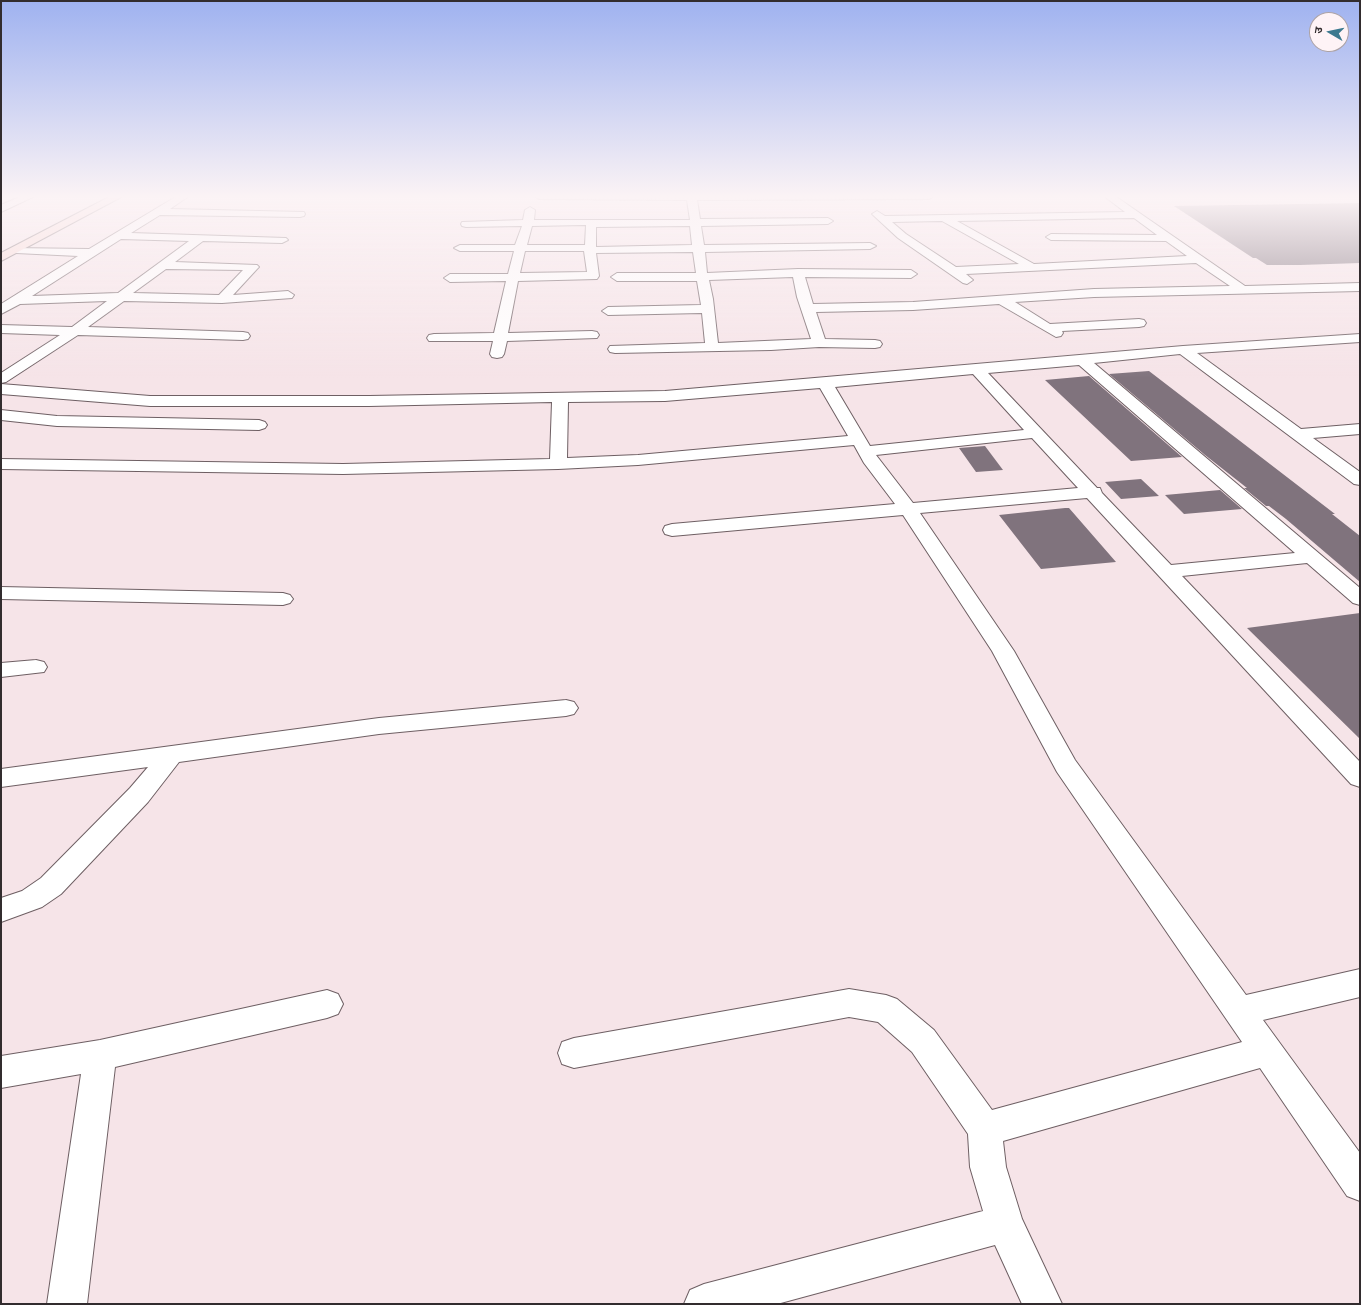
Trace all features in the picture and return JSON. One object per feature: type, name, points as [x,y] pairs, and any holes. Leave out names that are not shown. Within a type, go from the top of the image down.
[{"type":"street","points":[[1,310],[85,257]]},
{"type":"street","points":[[1,379],[75,331],[176,257]]},
{"type":"street","points":[[497,354],[512,277],[518,257]]},
{"type":"street","points":[[450,278],[593,276],[591,257]]},
{"type":"street","points":[[700,257],[712,347]]},
{"type":"street","points":[[933,257],[980,288],[1052,331],[1139,322]]},
{"type":"street","points":[[1013,257],[1032,268]]},
{"type":"street","points":[[1089,257],[1102,264]]},
{"type":"street","points":[[1195,257],[1243,290]]},
{"type":"street","points":[[954,271],[1198,259]]},
{"type":"street","points":[[165,265],[253,267],[222,299]]},
{"type":"street","points":[[798,273],[803,297],[819,343]]},
{"type":"street","points":[[617,277],[702,277],[798,273],[911,274]]},
{"type":"street","points":[[808,308],[913,306],[1094,293],[1360,287]]},
{"type":"street","points":[[17,300],[122,297],[222,299],[288,295]]},
{"type":"street","points":[[608,311],[708,309]]},
{"type":"street","points":[[1,329],[243,336]]},
{"type":"street","points":[[434,338],[592,335]]},
{"type":"street","points":[[1,389],[158,401],[369,401],[665,396],[977,370],[1183,350],[1360,338]]},
{"type":"street","points":[[615,349],[819,343],[875,344]]},
{"type":"street","points":[[1183,350],[1360,480]]},
{"type":"street","points":[[1082,360],[1360,599]]},
{"type":"street","points":[[977,370],[1094,492],[1360,778]]},
{"type":"street","points":[[825,383],[862,445],[908,509],[1003,651],[1066,766],[1360,1183]]},
{"type":"street","points":[[1,410],[35,392]]},
{"type":"street","points":[[558,464],[560,398]]},
{"type":"street","points":[[1,415],[58,421],[259,425]]},
{"type":"street","points":[[1298,434],[1360,429]]},
{"type":"street","points":[[1,464],[343,469],[558,464],[1038,433]]},
{"type":"street","points":[[672,530],[1094,492]]},
{"type":"street","points":[[1167,570],[1311,557]]},
{"type":"street","points":[[1,593],[283,599]]},
{"type":"street","points":[[1,670],[36,667]]},
{"type":"street","points":[[1,778],[379,726],[566,708]]},
{"type":"street","points":[[1,910],[16,906],[32,899],[51,886],[139,795],[171,755]]},
{"type":"street","points":[[1240,1011],[1360,983]]},
{"type":"street","points":[[574,1053],[849,1003],[886,1009],[923,1040],[985,1129],[988,1167],[1005,1224],[1042,1304]]},
{"type":"street","points":[[1,1072],[100,1055],[326,1004]]},
{"type":"street","points":[[985,1129],[1268,1051]]},
{"type":"street","points":[[67,1304],[100,1055]]},
{"type":"street","points":[[704,1304],[1005,1224]]},
{"type":"building","points":[[1251,257],[1360,257],[1360,263],[1267,265],[1256,258]]},
{"type":"building","points":[[1149,371],[1335,514],[1332,514],[1360,536],[1360,582],[1286,519],[1269,506],[1266,506],[1244,488],[1247,488],[1205,455],[1109,374]]},
{"type":"building","points":[[1089,376],[1182,457],[1131,461],[1045,380]]},
{"type":"building","points":[[985,446],[1003,470],[976,472],[959,448]]},
{"type":"building","points":[[1141,479],[1159,496],[1121,499],[1105,482]]},
{"type":"building","points":[[1220,490],[1242,509],[1184,514],[1165,495]]},
{"type":"building","points":[[1069,508],[1116,562],[1041,569],[999,515]]},
{"type":"building","points":[[1360,613],[1360,739],[1247,628]]}]
